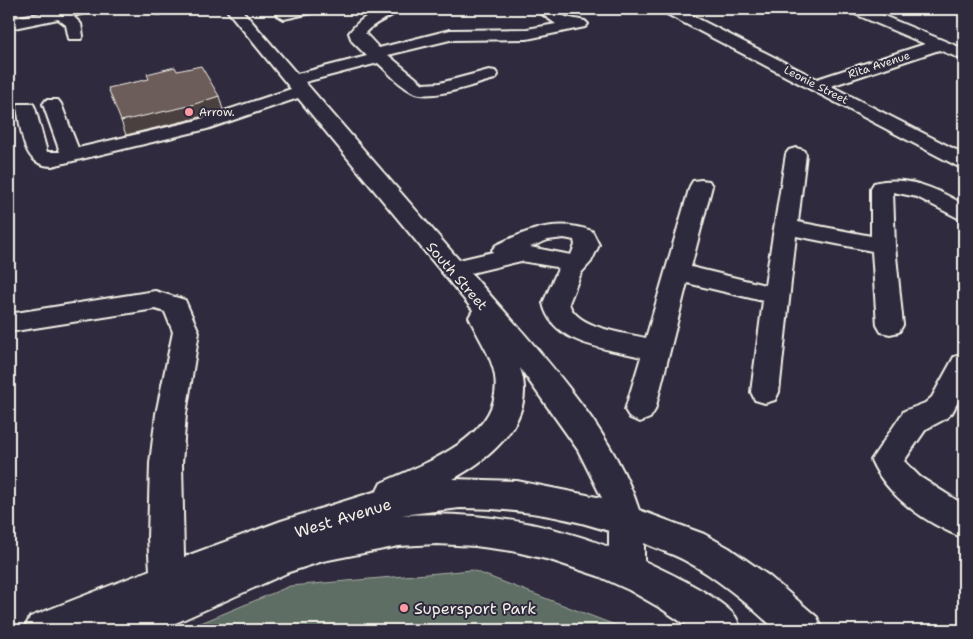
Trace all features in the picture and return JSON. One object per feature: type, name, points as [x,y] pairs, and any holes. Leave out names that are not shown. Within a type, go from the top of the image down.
[{"type":"street","points":[[10,25],[41,14],[63,15],[84,9]]},
{"type":"street","name":"South Street","points":[[233,9],[538,370],[578,425],[611,484],[625,520],[627,570]]},
{"type":"street","points":[[284,15],[311,9]]},
{"type":"street","points":[[394,9],[378,15],[357,33],[360,41],[416,87],[425,90],[489,75]]},
{"type":"street","points":[[542,9],[562,21],[577,24],[594,24]]},
{"type":"street","name":"Leonie Street","points":[[668,9],[964,162]]},
{"type":"street","points":[[854,9],[964,55]]},
{"type":"street","points":[[63,15],[73,24],[75,36]]},
{"type":"street","points":[[26,108],[38,156],[45,160],[72,156],[200,125],[377,56],[450,35],[527,34],[577,24]]},
{"type":"street","name":"Rita Avenue","points":[[817,85],[940,45]]},
{"type":"street","points":[[52,104],[72,156]]},
{"type":"street","points":[[765,392],[796,154]]},
{"type":"street","points":[[890,325],[882,188],[888,185],[898,185],[918,191],[964,214]]},
{"type":"street","points":[[640,410],[654,350],[701,186]]},
{"type":"street","points":[[786,227],[884,246]]},
{"type":"street","points":[[360,509],[460,460],[479,447],[494,430],[504,413],[510,394],[508,376],[461,280],[517,244],[542,234],[566,230],[584,236],[588,244],[583,257],[568,274],[556,302],[556,308],[574,329],[654,350]]},
{"type":"street","points":[[497,258],[568,274]]},
{"type":"street","points":[[677,272],[776,296]]},
{"type":"street","points":[[9,323],[155,300],[176,306],[186,332],[171,414],[166,464],[165,538],[171,593]]},
{"type":"street","points":[[964,364],[942,405],[935,412],[916,420],[887,460],[889,468],[900,480],[964,523]]},
{"type":"street","name":"West Avenue","points":[[115,630],[230,555],[360,509],[432,496],[491,493],[569,504],[625,520],[701,551],[759,591],[804,630]]},
{"type":"street","name":"West Avenue","points":[[43,630],[171,593],[316,547],[356,537],[411,529],[483,529],[532,537],[627,570],[682,600],[722,630]]},
{"type":"green space","name":"Supersport Park","points":[[472,570],[628,630],[184,630],[290,586]]},
{"type":"building","points":[[201,66],[219,96],[189,106],[121,121],[108,88],[149,79],[147,74],[175,67],[177,71]]},
{"type":"place","name":"Arrow.","points":[[189,112]]},
{"type":"place","name":"Supersport Park","points":[[404,608]]}]
